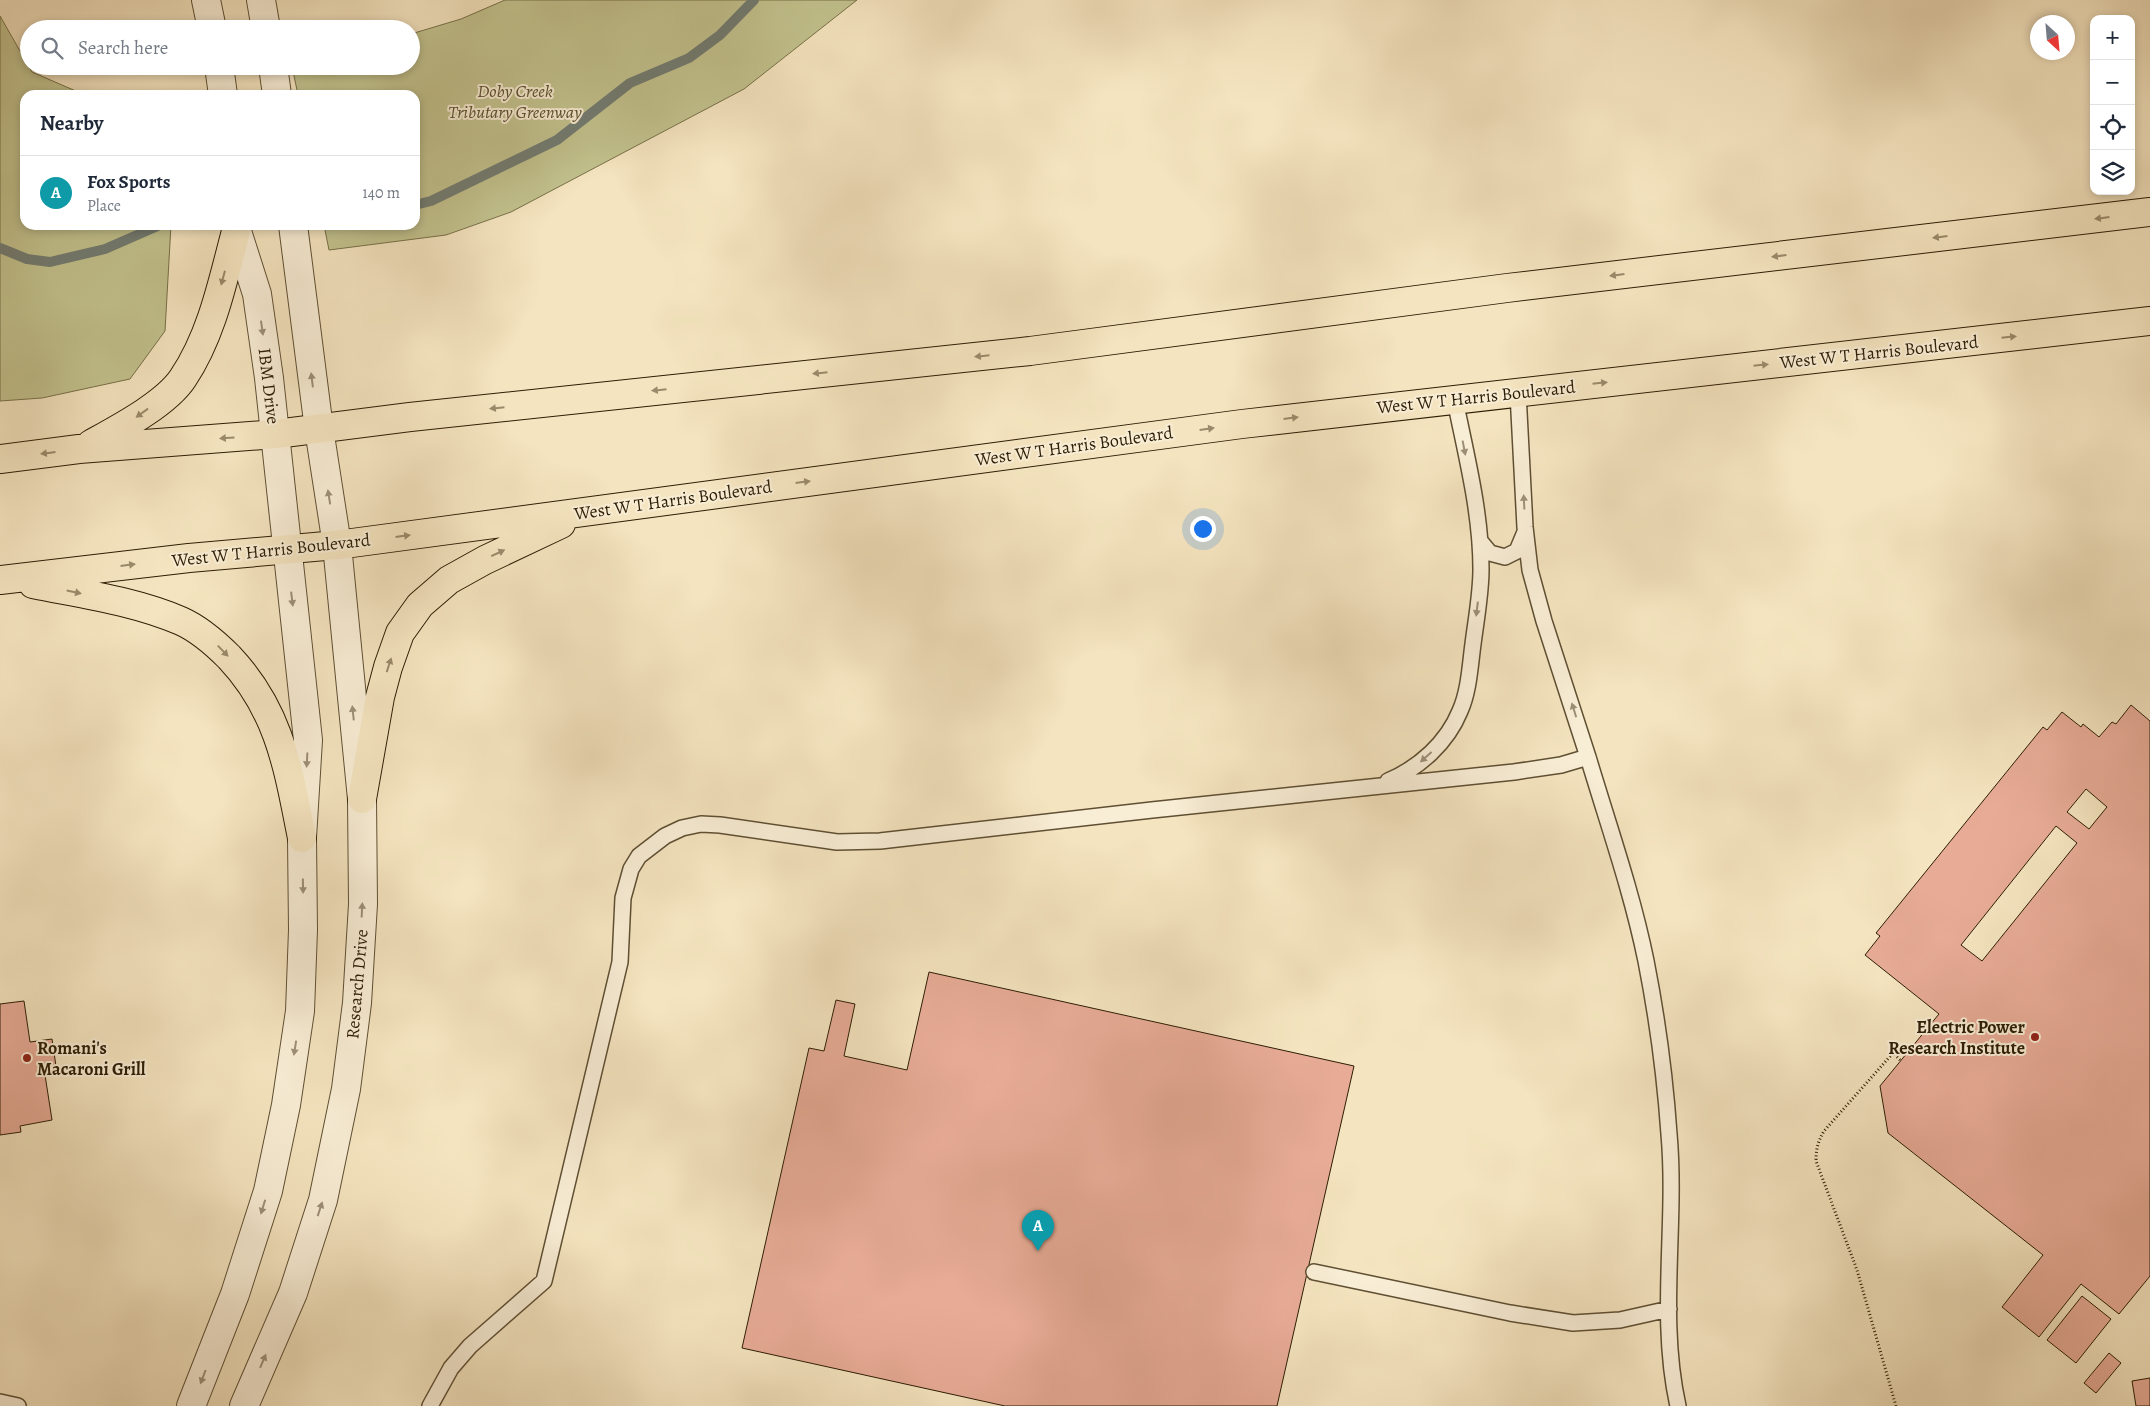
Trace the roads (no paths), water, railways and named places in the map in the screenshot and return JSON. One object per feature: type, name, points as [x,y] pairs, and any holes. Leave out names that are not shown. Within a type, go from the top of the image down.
[{"type":"main road","points":[[0,459],[79,449],[276,434],[1030,351],[1507,288],[2150,212]]},
{"type":"main road","points":[[79,449],[125,426],[160,400],[183,379],[204,338],[220,289],[235,230]]},
{"type":"main road","name":"West W T Harris Boulevard","points":[[5,579],[189,558],[337,545],[1242,424],[2150,322]]},
{"type":"main road","points":[[362,799],[380,697],[388,667],[400,633],[420,605],[449,580],[485,560],[584,513]]},
{"type":"main road","points":[[5,579],[132,604],[182,621],[216,644],[245,674],[264,704],[284,751],[302,838]]},
{"type":"street","points":[[206,0],[210,20]]},
{"type":"street","points":[[261,0],[264,20]]},
{"type":"street","points":[[220,75],[222,90]]},
{"type":"street","points":[[274,75],[276,90]]},
{"type":"street","name":"IBM Drive","points":[[236,230],[257,294],[276,434],[286,550]]},
{"type":"street","points":[[294,230],[319,429],[337,545]]},
{"type":"street","name":"Research Drive","points":[[244,1406],[293,1293],[323,1200],[346,1089],[357,1003],[362,914],[362,799],[337,545]]},
{"type":"street","points":[[191,1406],[235,1294],[268,1191],[286,1105],[300,1011],[303,930],[302,838],[308,740],[286,550]]},
{"type":"lane","points":[[1480,541],[1490,553],[1504,557],[1517,550],[1525,535],[1518,393]]},
{"type":"lane","points":[[1375,786],[1400,776],[1429,755],[1442,740],[1460,711],[1467,687],[1481,570],[1480,541],[1455,400]]},
{"type":"lane","points":[[1525,526],[1530,570],[1544,621],[1568,689],[1634,909],[1646,962],[1658,1032],[1670,1144],[1672,1183],[1669,1348],[1671,1377],[1678,1406]]},
{"type":"lane","points":[[430,1406],[452,1368],[470,1346],[534,1292],[544,1281],[620,962],[625,884],[630,870],[639,856],[651,844],[682,828],[701,824],[838,842],[859,843],[1524,770],[1561,765],[1588,757]]},
{"type":"lane","points":[[1314,1272],[1500,1311],[1573,1323],[1620,1320],[1669,1309]]},
{"type":"lane","points":[[0,1402],[18,1406]]},
{"type":"waterway","points":[[420,204],[431,201],[557,140],[630,83],[689,58],[720,35],[754,0]]},
{"type":"waterway","points":[[0,248],[27,259],[50,262],[105,249],[149,230]]},
{"type":"place","name":"Electric Power Research Institute","points":[[2035,1037]]},
{"type":"place","name":"Romani's Macaroni Grill","points":[[27,1058]]},
{"type":"place","name":"Fox Sports","points":[[1038,1251]]},
{"type":"park label","name":"Doby Creek Tributary Greenway","points":[[515,101]]}]
